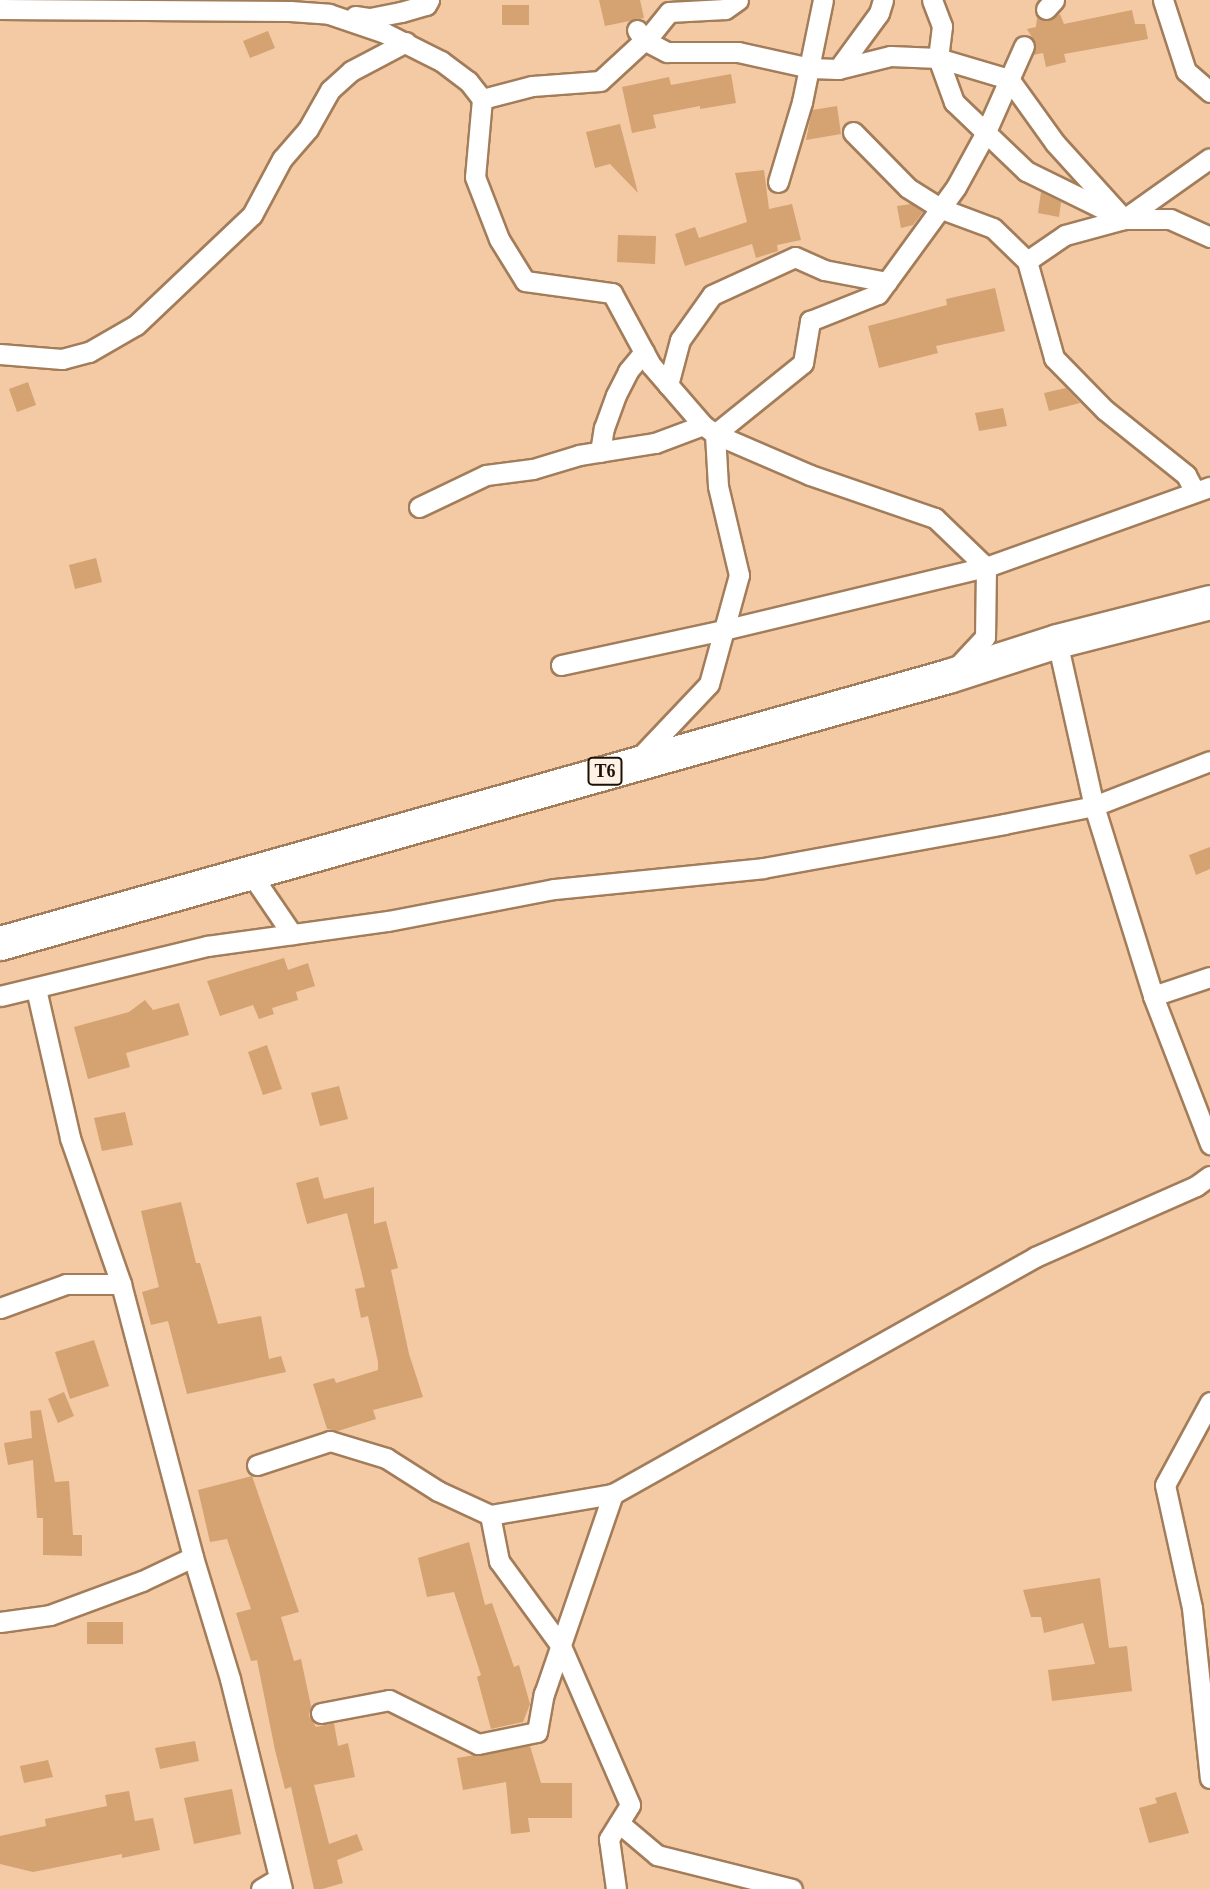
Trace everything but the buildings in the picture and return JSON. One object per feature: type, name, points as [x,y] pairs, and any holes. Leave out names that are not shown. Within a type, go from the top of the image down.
[{"type":"highway","name":"T6","points":[[0,943],[948,676],[1057,641],[1210,602]]},
{"type":"street","points":[[0,9],[290,11],[329,15],[344,13],[370,19],[426,5],[429,0]]},
{"type":"street","points":[[482,99],[532,86],[600,81],[640,35],[669,12],[725,9],[738,0]]},
{"type":"street","points":[[778,182],[791,149],[823,0]]},
{"type":"street","points":[[838,69],[879,13],[883,0]]},
{"type":"street","points":[[932,0],[942,26],[938,58],[954,102],[1026,171],[1125,219]]},
{"type":"street","points":[[1163,0],[1186,71],[1210,92]]},
{"type":"street","points":[[329,15],[406,42],[468,80],[482,99],[475,177],[499,239],[525,281],[612,293],[644,352],[668,385],[709,430],[810,475],[935,518],[986,567],[985,636],[948,676]]},
{"type":"street","points":[[640,35],[667,52],[738,52],[810,68],[838,69],[890,56],[938,58],[1009,79],[1055,143],[1125,219]]},
{"type":"street","points":[[0,354],[62,359],[89,352],[136,324],[252,215],[282,159],[308,129],[330,90],[351,71],[406,42]]},
{"type":"street","points":[[419,507],[486,475],[533,469],[600,452],[709,430],[803,363],[810,321],[878,295],[942,209],[985,134],[1024,46]]},
{"type":"street","points":[[561,664],[723,631],[986,567],[1202,489],[1105,410],[1054,358],[1027,261],[993,228],[942,209],[908,188],[853,132]]},
{"type":"street","points":[[1125,219],[1210,158]]},
{"type":"street","points":[[1027,261],[1065,235],[1125,219],[1170,219],[1210,237]]},
{"type":"street","points":[[668,385],[680,340],[712,295],[795,257],[824,270],[887,282]]},
{"type":"street","points":[[600,452],[604,428],[616,395],[628,370],[644,352]]},
{"type":"street","points":[[634,763],[709,684],[739,575],[718,486],[709,430]]},
{"type":"street","points":[[985,636],[1009,646],[1057,641],[1094,806],[1153,996],[1210,1144]]},
{"type":"street","points":[[0,996],[207,946],[388,921],[554,889],[763,867],[1094,806],[1210,761]]},
{"type":"street","points":[[251,874],[292,934]]},
{"type":"street","points":[[1153,996],[1210,977]]},
{"type":"street","points":[[36,989],[69,1138],[121,1284],[193,1557],[230,1679],[280,1884],[261,1889]]},
{"type":"street","points":[[257,1465],[330,1441],[386,1458],[438,1491],[490,1515],[614,1494],[1035,1257],[1196,1186],[1210,1176]]},
{"type":"street","points":[[0,1308],[66,1284],[121,1284]]},
{"type":"street","points":[[1210,1402],[1165,1485],[1192,1608],[1210,1778]]},
{"type":"street","points":[[321,1713],[389,1700],[478,1744],[537,1732],[544,1694],[614,1494]]},
{"type":"street","points":[[490,1515],[499,1560],[561,1646],[630,1805],[609,1839],[616,1889]]},
{"type":"street","points":[[0,1622],[50,1615],[142,1581],[193,1557]]},
{"type":"street","points":[[619,1823],[657,1855],[792,1889]]}]
